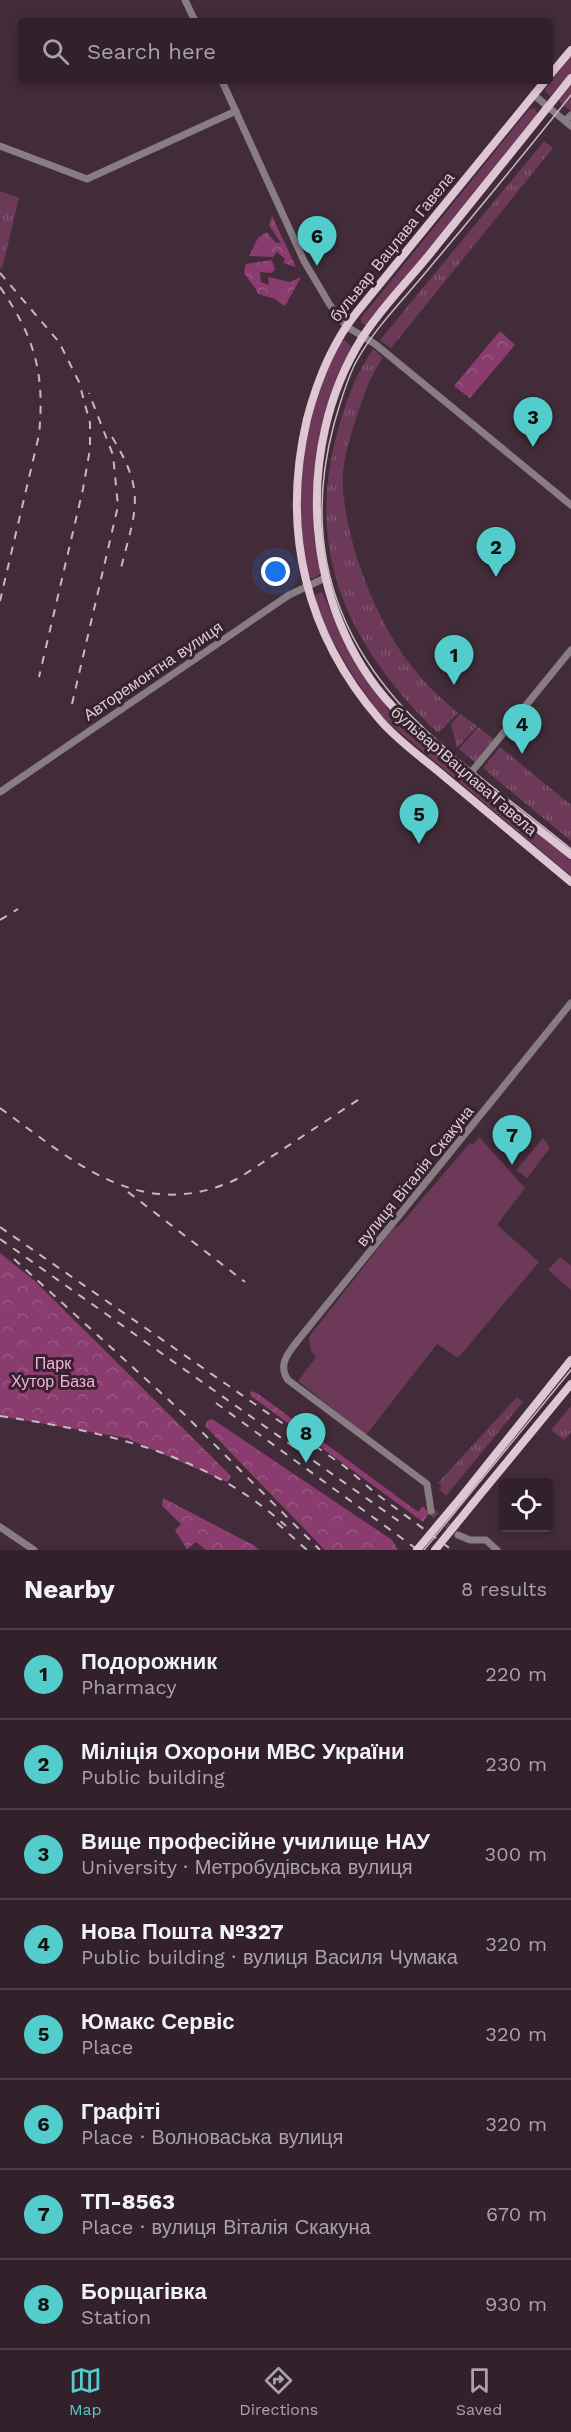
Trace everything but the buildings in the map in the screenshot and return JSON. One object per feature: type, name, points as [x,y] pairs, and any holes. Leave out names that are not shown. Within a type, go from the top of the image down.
[{"type":"main road","points":[[553,71],[571,50]]},
{"type":"main road","name":"бульвар Вацлава Гавела","points":[[571,78],[363,336],[333,404],[321,462],[316,514],[326,578],[344,628],[372,680],[393,706],[470,774],[571,855]]},
{"type":"main road","name":"бульвар Вацлава Гавела","points":[[543,84],[346,326],[324,367],[311,403],[297,467],[295,501],[298,538],[307,585],[338,661],[381,721],[571,882]]},
{"type":"main road","points":[[417,1550],[571,1360]]},
{"type":"main road","points":[[435,1550],[571,1384]]},
{"type":"street","points":[[185,0],[194,18]]},
{"type":"street","points":[[223,84],[304,261],[330,305],[346,326],[363,336],[571,505]]},
{"type":"street","points":[[534,95],[568,124],[571,115]]},
{"type":"street","points":[[0,146],[87,179],[236,111]]},
{"type":"street","name":"Авторемонтна вулиця","points":[[0,792],[307,585],[326,578]]},
{"type":"street","points":[[470,774],[571,650]]},
{"type":"street","name":"вулиця Віталія Скакуна","points":[[431,1511],[427,1484],[294,1385],[284,1374],[283,1366],[288,1353],[299,1339],[571,1003]]},
{"type":"street","points":[[0,1527],[34,1550]]},
{"type":"street","points":[[459,1535],[470,1540],[486,1539],[497,1550]]},
{"type":"green space","points":[[571,56],[571,73],[550,96],[545,91],[549,84],[553,84],[553,79]]},
{"type":"green space","points":[[571,85],[571,111],[559,100]]},
{"type":"green space","points":[[535,108],[537,114],[369,327],[361,323],[361,318],[529,109]]},
{"type":"green space","points":[[544,141],[553,148],[391,348],[380,340]]},
{"type":"green space","points":[[0,191],[19,198],[2,269],[0,267]]},
{"type":"green space","points":[[272,216],[296,267],[283,263],[285,259],[277,252],[273,257],[249,256],[258,238],[267,232],[276,243],[281,243],[269,225]]},
{"type":"green space","points":[[272,260],[275,270],[271,273],[260,272],[261,282],[269,285],[268,277],[290,282],[301,277],[285,306],[275,299],[258,294],[244,272],[246,264]]},
{"type":"green space","points":[[500,331],[515,345],[470,398],[454,386]]},
{"type":"green space","points":[[345,340],[353,349],[316,464],[314,536],[321,573],[315,578],[309,578],[301,515],[303,457],[316,401],[340,342]]},
{"type":"green space","points":[[373,349],[383,358],[365,393],[347,451],[343,469],[345,509],[357,557],[387,629],[418,674],[458,713],[438,733],[407,701],[381,668],[359,634],[342,598],[332,560],[327,520],[328,478],[343,411],[361,369]]},
{"type":"green space","points":[[322,592],[353,659],[391,713],[417,737],[571,860],[571,876],[384,719],[363,691],[328,632],[314,600],[315,595]]},
{"type":"green space","points":[[460,714],[477,726],[457,748],[451,724]]},
{"type":"green space","points":[[478,727],[494,739],[476,763],[459,749]]},
{"type":"green space","points":[[500,747],[571,805],[571,841],[483,768]]},
{"type":"green space","points":[[479,1137],[525,1188],[497,1225],[539,1262],[458,1358],[437,1344],[366,1435],[298,1381],[316,1357],[311,1351],[309,1337],[394,1228],[399,1226],[470,1143],[473,1145]]},
{"type":"green space","points":[[543,1138],[550,1148],[527,1178],[516,1170]]},
{"type":"green space","name":"Парк Хутор База","points":[[0,1253],[35,1281],[231,1476],[227,1482],[126,1438],[0,1416]]},
{"type":"green space","points":[[560,1257],[571,1266],[571,1290],[548,1270]]},
{"type":"green space","points":[[250,1391],[257,1393],[418,1512],[423,1506],[429,1513],[423,1522],[251,1396]]},
{"type":"green space","points":[[517,1397],[523,1402],[446,1496],[439,1489],[442,1486],[438,1483]]},
{"type":"green space","points":[[571,1406],[571,1432],[564,1440],[551,1430]]},
{"type":"green space","points":[[212,1419],[392,1540],[398,1550],[325,1550],[205,1426],[207,1421]]},
{"type":"green space","points":[[163,1498],[259,1550],[206,1550],[196,1542],[187,1549],[175,1530],[181,1524],[162,1506]]},
{"type":"tunnel","points":[[431,1511],[454,1531]]},
{"type":"tram line","points":[[571,95],[484,203],[381,324],[356,362],[334,424],[326,463],[322,500],[323,537],[329,572],[339,607],[374,672],[399,703],[439,742],[571,849]]},
{"type":"tram line","points":[[424,1550],[571,1370]]},
{"type":"railway","points":[[0,273],[59,342],[79,382],[90,423],[90,449],[83,489],[39,677]]},
{"type":"railway","points":[[0,287],[22,323],[29,340],[39,374],[40,393],[39,435],[0,601]]},
{"type":"railway","points":[[72,704],[118,506],[113,455],[89,393]]},
{"type":"railway","points":[[112,437],[130,472],[135,501],[131,530],[121,568]]},
{"type":"railway","points":[[0,920],[18,909]]},
{"type":"railway","points":[[0,1108],[83,1167],[112,1181],[141,1191],[171,1195],[204,1191],[239,1178],[364,1096]]},
{"type":"railway","points":[[128,1192],[245,1282]]},
{"type":"railway","points":[[0,1227],[344,1466],[374,1492],[452,1550]]},
{"type":"railway","points":[[0,1239],[400,1522]]},
{"type":"railway","points":[[14,1259],[183,1413],[320,1550]]},
{"type":"railway","points":[[216,1403],[418,1550]]},
{"type":"railway","points":[[0,1416],[115,1438],[152,1449],[221,1480],[254,1501],[286,1526]]},
{"type":"railway","points":[[277,1523],[307,1550]]},
{"type":"place","name":"Графіті","points":[[317,266]]},
{"type":"place","name":"Вище професійне училище НАУ","points":[[533,447]]},
{"type":"place","name":"Міліція Охорони МВС України","points":[[496,577]]},
{"type":"place","name":"Подорожник","points":[[454,685]]},
{"type":"place","name":"Нова Пошта №327","points":[[522,754]]},
{"type":"place","name":"Юмакс Сервіс","points":[[419,844]]},
{"type":"place","name":"ТП-8563","points":[[512,1165]]},
{"type":"place","name":"Борщагівка","points":[[306,1463]]}]
